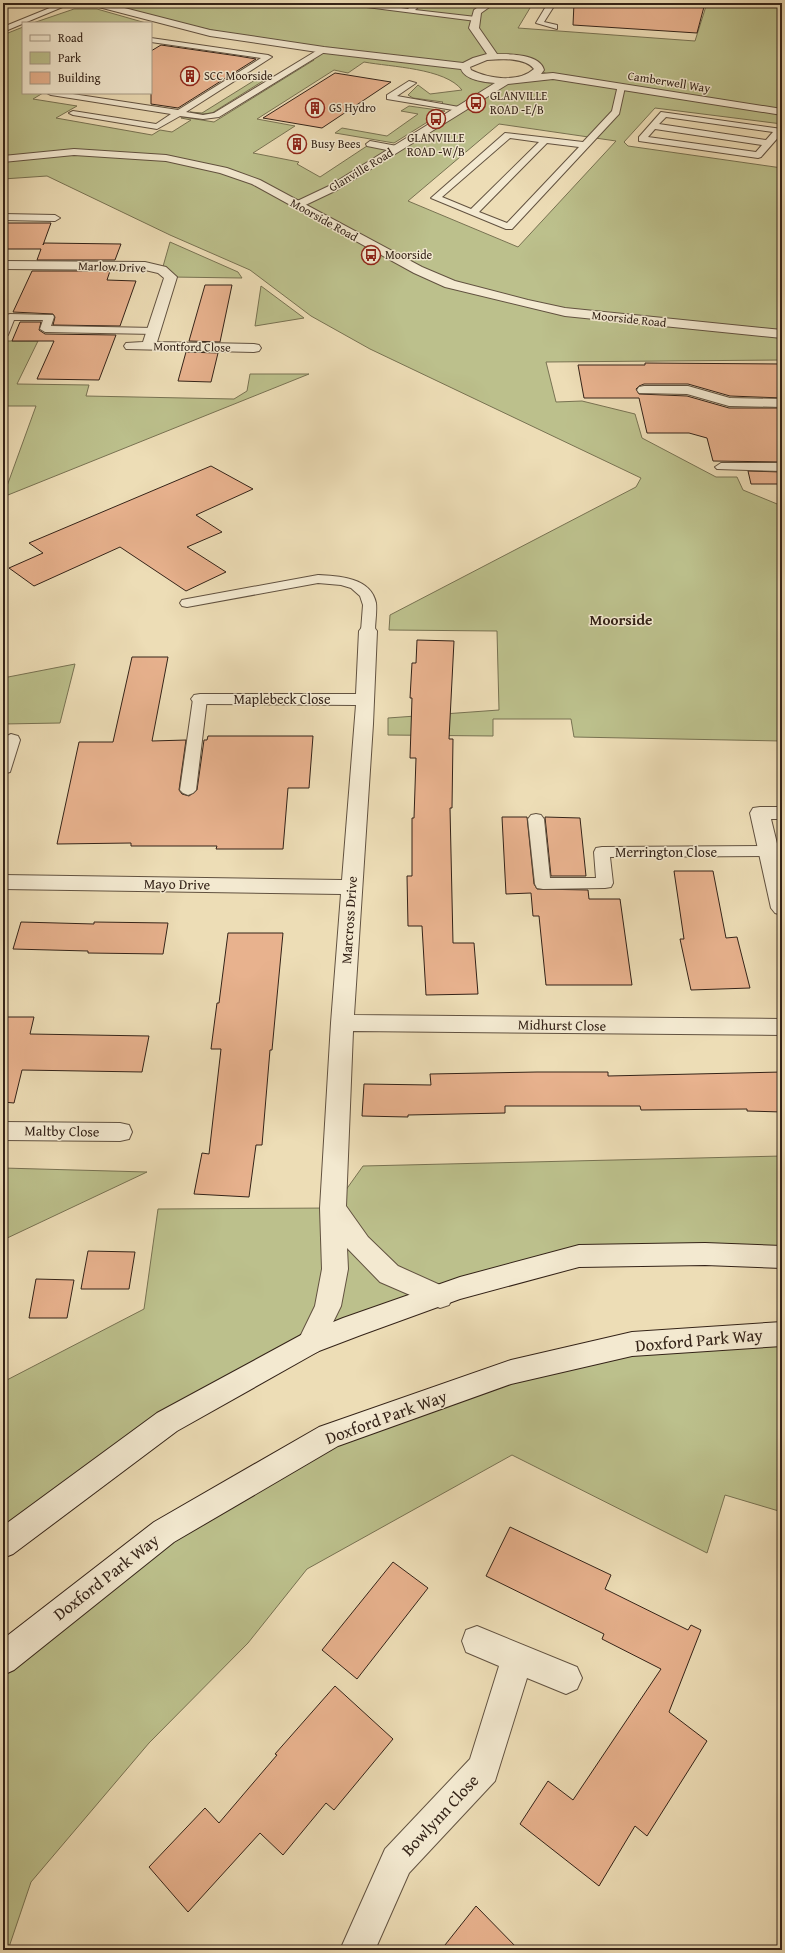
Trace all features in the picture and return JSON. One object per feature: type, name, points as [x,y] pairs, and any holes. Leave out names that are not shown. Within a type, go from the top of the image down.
[{"type":"street","points":[[94,3],[210,33],[324,50],[465,66],[467,72],[480,78],[505,81]]},
{"type":"street","points":[[490,3],[477,12],[474,28],[494,57]]},
{"type":"street","name":"Camberwell Way","points":[[465,66],[476,60],[494,57],[524,59],[538,66],[539,70],[553,76]]},
{"type":"street","points":[[530,77],[536,74],[539,70]]},
{"type":"street","name":"Camberwell Way","points":[[505,81],[530,77],[553,76],[782,112]]},
{"type":"street","name":"Glanville Road","points":[[297,205],[333,188],[505,81]]},
{"type":"street","name":"Moorside Road","points":[[3,159],[74,152],[166,158],[223,170],[256,182],[418,270],[450,284],[527,304],[565,312],[782,334]]},
{"type":"street","name":"Marlow Drive","points":[[3,265],[145,266],[162,270],[171,277],[149,346]]},
{"type":"street","name":"Montford Close","points":[[131,346],[254,348]]},
{"type":"street","points":[[644,390],[688,390],[729,402],[782,403]]},
{"type":"street","name":"Marcross Drive","points":[[310,1342],[328,1306],[335,1269],[333,1208],[342,1023],[368,631]]},
{"type":"street","name":"Maplebeck Close","points":[[200,699],[364,700]]},
{"type":"street","points":[[3,768],[10,740]]},
{"type":"street","points":[[782,814],[760,813],[782,908]]},
{"type":"street","name":"Mayo Drive","points":[[3,882],[352,887]]},
{"type":"street","name":"Midhurst Close","points":[[342,1023],[782,1027]]},
{"type":"street","name":"Maltby Close","points":[[3,1131],[120,1132]]},
{"type":"street","points":[[333,1208],[359,1245],[389,1274],[440,1296]]},
{"type":"street","points":[[3,1544],[167,1422],[310,1342],[352,1326],[460,1288],[579,1256],[705,1254],[782,1257]]},
{"type":"street","name":"Doxford Park Way","points":[[3,1659],[164,1532],[329,1436],[511,1372],[625,1346],[782,1334]]},
{"type":"street","points":[[477,1641],[566,1678]]},
{"type":"street","name":"Bowlynn Close","points":[[357,1950],[397,1861],[483,1769],[517,1658]]},
{"type":"lane","points":[[22,22],[68,3]]},
{"type":"lane","points":[[351,3],[476,20]]},
{"type":"lane","points":[[410,11],[418,3]]},
{"type":"lane","points":[[552,3],[540,23],[554,27]]},
{"type":"lane","points":[[3,30],[22,22]]},
{"type":"lane","points":[[73,113],[157,127],[268,57],[152,40]]},
{"type":"lane","points":[[57,94],[203,117],[216,115],[324,50]]},
{"type":"lane","points":[[244,73],[277,78]]},
{"type":"lane","points":[[412,83],[390,97],[459,109]]},
{"type":"lane","points":[[584,145],[508,135],[436,198],[509,227],[616,112],[621,87]]},
{"type":"lane","points":[[664,114],[780,131],[758,156],[642,139],[664,114]]},
{"type":"lane","points":[[653,126],[768,143]]},
{"type":"lane","points":[[472,212],[545,140]]},
{"type":"lane","points":[[370,144],[398,148]]},
{"type":"lane","points":[[3,217],[55,218]]},
{"type":"lane","points":[[3,335],[10,317],[48,318],[45,329],[155,331]]},
{"type":"lane","points":[[721,467],[782,467]]},
{"type":"lane","points":[[187,603],[318,579],[339,580],[356,585],[365,593],[368,602],[368,631]]},
{"type":"lane","points":[[188,790],[200,699]]},
{"type":"lane","name":"Merrington Close","points":[[536,819],[543,884],[605,883],[602,852],[768,851]]},
{"type":"green space","points":[[94,3],[351,3],[410,11],[418,3],[533,3],[518,28],[695,41],[707,3],[782,3],[782,124],[655,108],[624,142],[628,146],[782,168],[782,360],[546,362],[556,402],[582,401],[635,414],[642,438],[716,477],[737,477],[743,490],[782,506],[782,741],[574,737],[571,719],[493,719],[493,736],[388,735],[388,718],[499,710],[497,631],[389,630],[390,615],[636,487],[641,478],[370,349],[311,316],[250,270],[170,235],[47,176],[3,179],[3,35],[22,27],[22,94],[41,94],[33,99],[77,106],[56,118],[152,135],[160,130],[172,132],[191,120],[181,118],[183,117],[214,122],[314,60],[309,59],[323,50],[250,39]],"holes":[[[496,57],[532,62],[539,70],[551,76],[492,80],[467,72],[465,66]],[[364,62],[402,67],[443,77],[454,83],[462,90],[430,94],[418,85],[408,95],[413,98],[443,102],[439,106],[459,109],[398,148],[370,144],[320,177],[297,164],[299,162],[253,153],[295,126],[257,119],[334,70],[348,73]],[[499,124],[616,141],[518,247],[408,201]]]},
{"type":"green space","points":[[74,9],[97,9],[142,22],[36,22]]},
{"type":"green space","points":[[246,78],[263,81],[212,113],[202,114],[190,112],[202,113],[255,80]]},
{"type":"green space","points":[[409,106],[445,111],[394,143],[335,133],[342,128],[387,136],[418,114],[401,111]]},
{"type":"green space","points":[[170,242],[238,272],[242,278],[171,277],[162,270]]},
{"type":"green space","points":[[261,286],[304,318],[255,326]]},
{"type":"green space","points":[[3,341],[38,341],[17,384],[89,385],[86,396],[234,399],[247,391],[250,374],[309,374],[3,497],[36,406],[3,406]]},
{"type":"green space","points":[[75,664],[60,723],[3,724],[3,678]]},
{"type":"green space","points":[[782,1156],[782,1257],[579,1256],[310,1342],[3,1544],[3,1382],[144,1309],[158,1209],[333,1208],[363,1166]]},
{"type":"green space","points":[[3,1168],[147,1172],[3,1240]]},
{"type":"green space","points":[[782,1334],[782,1512],[725,1495],[707,1553],[512,1455],[307,1569],[248,1643],[149,1743],[31,1882],[8,1950],[3,1950],[3,1659],[8,1654],[329,1436],[511,1372]]},
{"type":"building","points":[[574,3],[705,3],[697,33],[573,25]]},
{"type":"building","name":"SCC Moorside","points":[[161,45],[256,59],[178,108],[151,104],[152,50]]},
{"type":"building","name":"GS Hydro","points":[[335,73],[391,82],[322,128],[263,118]]},
{"type":"building","points":[[3,223],[51,223],[43,245],[44,243],[121,244],[115,260],[37,260],[41,249],[3,249]]},
{"type":"building","points":[[32,271],[110,271],[107,280],[136,281],[120,326],[53,325],[55,317],[53,314],[13,312]]},
{"type":"building","points":[[205,285],[232,285],[220,342],[189,341]]},
{"type":"building","points":[[20,322],[41,322],[39,330],[45,334],[116,335],[99,380],[37,379],[54,341],[12,341]]},
{"type":"building","points":[[186,352],[218,353],[211,382],[178,381]]},
{"type":"building","points":[[645,363],[782,364],[782,398],[730,396],[688,384],[644,384],[636,389],[639,394],[687,396],[729,408],[782,408],[782,462],[713,461],[707,438],[689,433],[647,433],[639,398],[584,398],[578,365],[645,365]]},
{"type":"building","points":[[211,466],[253,489],[196,515],[222,532],[187,547],[226,572],[186,591],[120,547],[34,586],[9,568],[43,553],[29,543]]},
{"type":"building","points":[[748,471],[782,472],[782,484],[751,484]]},
{"type":"building","points":[[417,640],[454,641],[449,739],[453,739],[452,808],[450,808],[453,943],[474,943],[478,994],[426,995],[422,926],[408,926],[407,876],[412,876],[412,818],[414,818],[416,758],[410,758],[412,698],[410,698],[412,663],[416,663]]},
{"type":"building","points":[[132,657],[168,657],[152,741],[186,740],[179,790],[182,794],[189,796],[197,790],[204,740],[207,740],[208,736],[313,736],[309,788],[288,788],[283,849],[216,849],[217,846],[131,846],[131,843],[57,844],[79,742],[113,742]]},
{"type":"building","points":[[502,817],[527,817],[534,884],[537,889],[588,890],[589,899],[620,899],[632,985],[546,985],[539,916],[533,916],[531,893],[506,894]]},
{"type":"building","points":[[545,817],[580,818],[586,876],[551,876]]},
{"type":"building","points":[[674,871],[713,871],[726,938],[737,937],[750,988],[691,990],[680,939],[684,939]]},
{"type":"building","points":[[21,922],[94,924],[94,922],[168,923],[163,954],[88,953],[88,951],[13,949]]},
{"type":"building","points":[[228,933],[283,933],[272,1050],[270,1050],[262,1145],[256,1145],[249,1197],[194,1194],[202,1153],[209,1154],[221,1049],[211,1049],[217,1003],[219,1003]]},
{"type":"building","points":[[3,1017],[34,1017],[30,1034],[149,1036],[142,1072],[22,1070],[14,1103],[3,1102]]},
{"type":"building","points":[[608,1072],[608,1076],[782,1072],[782,1112],[747,1111],[747,1109],[641,1110],[640,1106],[505,1106],[505,1113],[408,1115],[408,1117],[362,1116],[364,1084],[431,1085],[430,1074]]},
{"type":"building","points":[[88,1251],[135,1252],[129,1289],[81,1289]]},
{"type":"building","points":[[36,1279],[74,1280],[67,1318],[29,1318]]},
{"type":"building","points":[[510,1527],[611,1575],[605,1589],[688,1630],[691,1625],[701,1630],[669,1712],[707,1741],[647,1836],[635,1826],[599,1886],[520,1824],[548,1781],[573,1800],[661,1669],[602,1639],[604,1634],[486,1576]]},
{"type":"building","points":[[393,1562],[428,1588],[357,1679],[322,1650]]},
{"type":"building","points":[[335,1686],[393,1739],[334,1810],[326,1803],[283,1855],[260,1833],[188,1912],[149,1867],[205,1808],[219,1823],[277,1755],[275,1754]]},
{"type":"building","points":[[476,1906],[519,1950],[441,1950]]},
{"type":"place","name":"SCC Moorside","points":[[190,76]]},
{"type":"place","name":"GLANVILLE ROAD -E/B","points":[[476,103]]},
{"type":"place","name":"GS Hydro","points":[[315,108]]},
{"type":"place","name":"GLANVILLE ROAD -W/B","points":[[436,119]]},
{"type":"place","name":"Busy Bees","points":[[297,144]]},
{"type":"place","name":"Moorside","points":[[371,255]]},
{"type":"district","name":"Moorside","points":[[621,620]]}]
